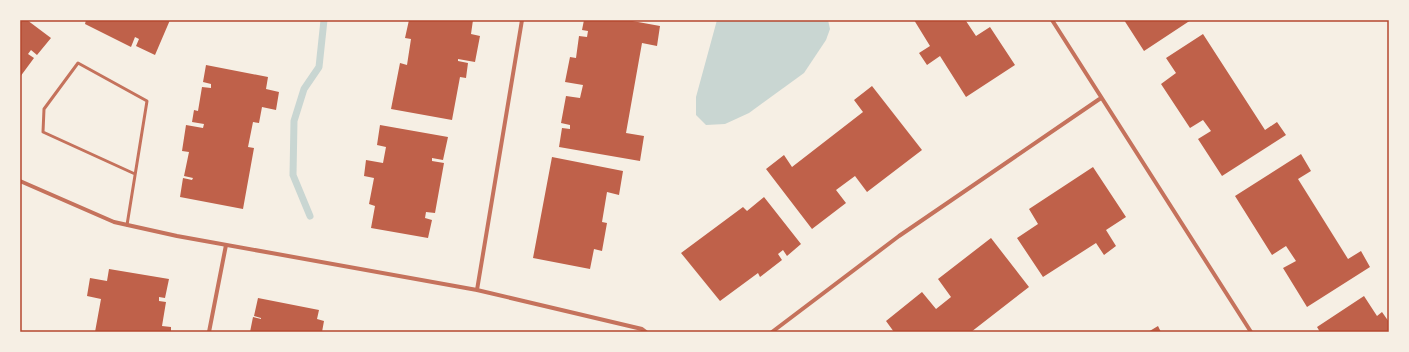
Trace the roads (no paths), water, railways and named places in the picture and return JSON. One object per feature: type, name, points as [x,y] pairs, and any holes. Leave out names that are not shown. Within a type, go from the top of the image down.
[{"type":"street","points":[[477,290],[522,20]]},
{"type":"street","points":[[1052,20],[1100,98],[1251,332]]},
{"type":"street","points":[[772,332],[899,236],[1100,98]]},
{"type":"street","points":[[20,181],[114,222],[226,245],[477,290],[642,329],[646,332]]},
{"type":"street","points":[[209,332],[226,245]]},
{"type":"lane","points":[[127,225],[147,101],[78,63],[44,108],[43,132],[135,174]]},
{"type":"waterway","points":[[310,216],[293,175],[294,121],[304,89],[319,67],[324,20]]}]
